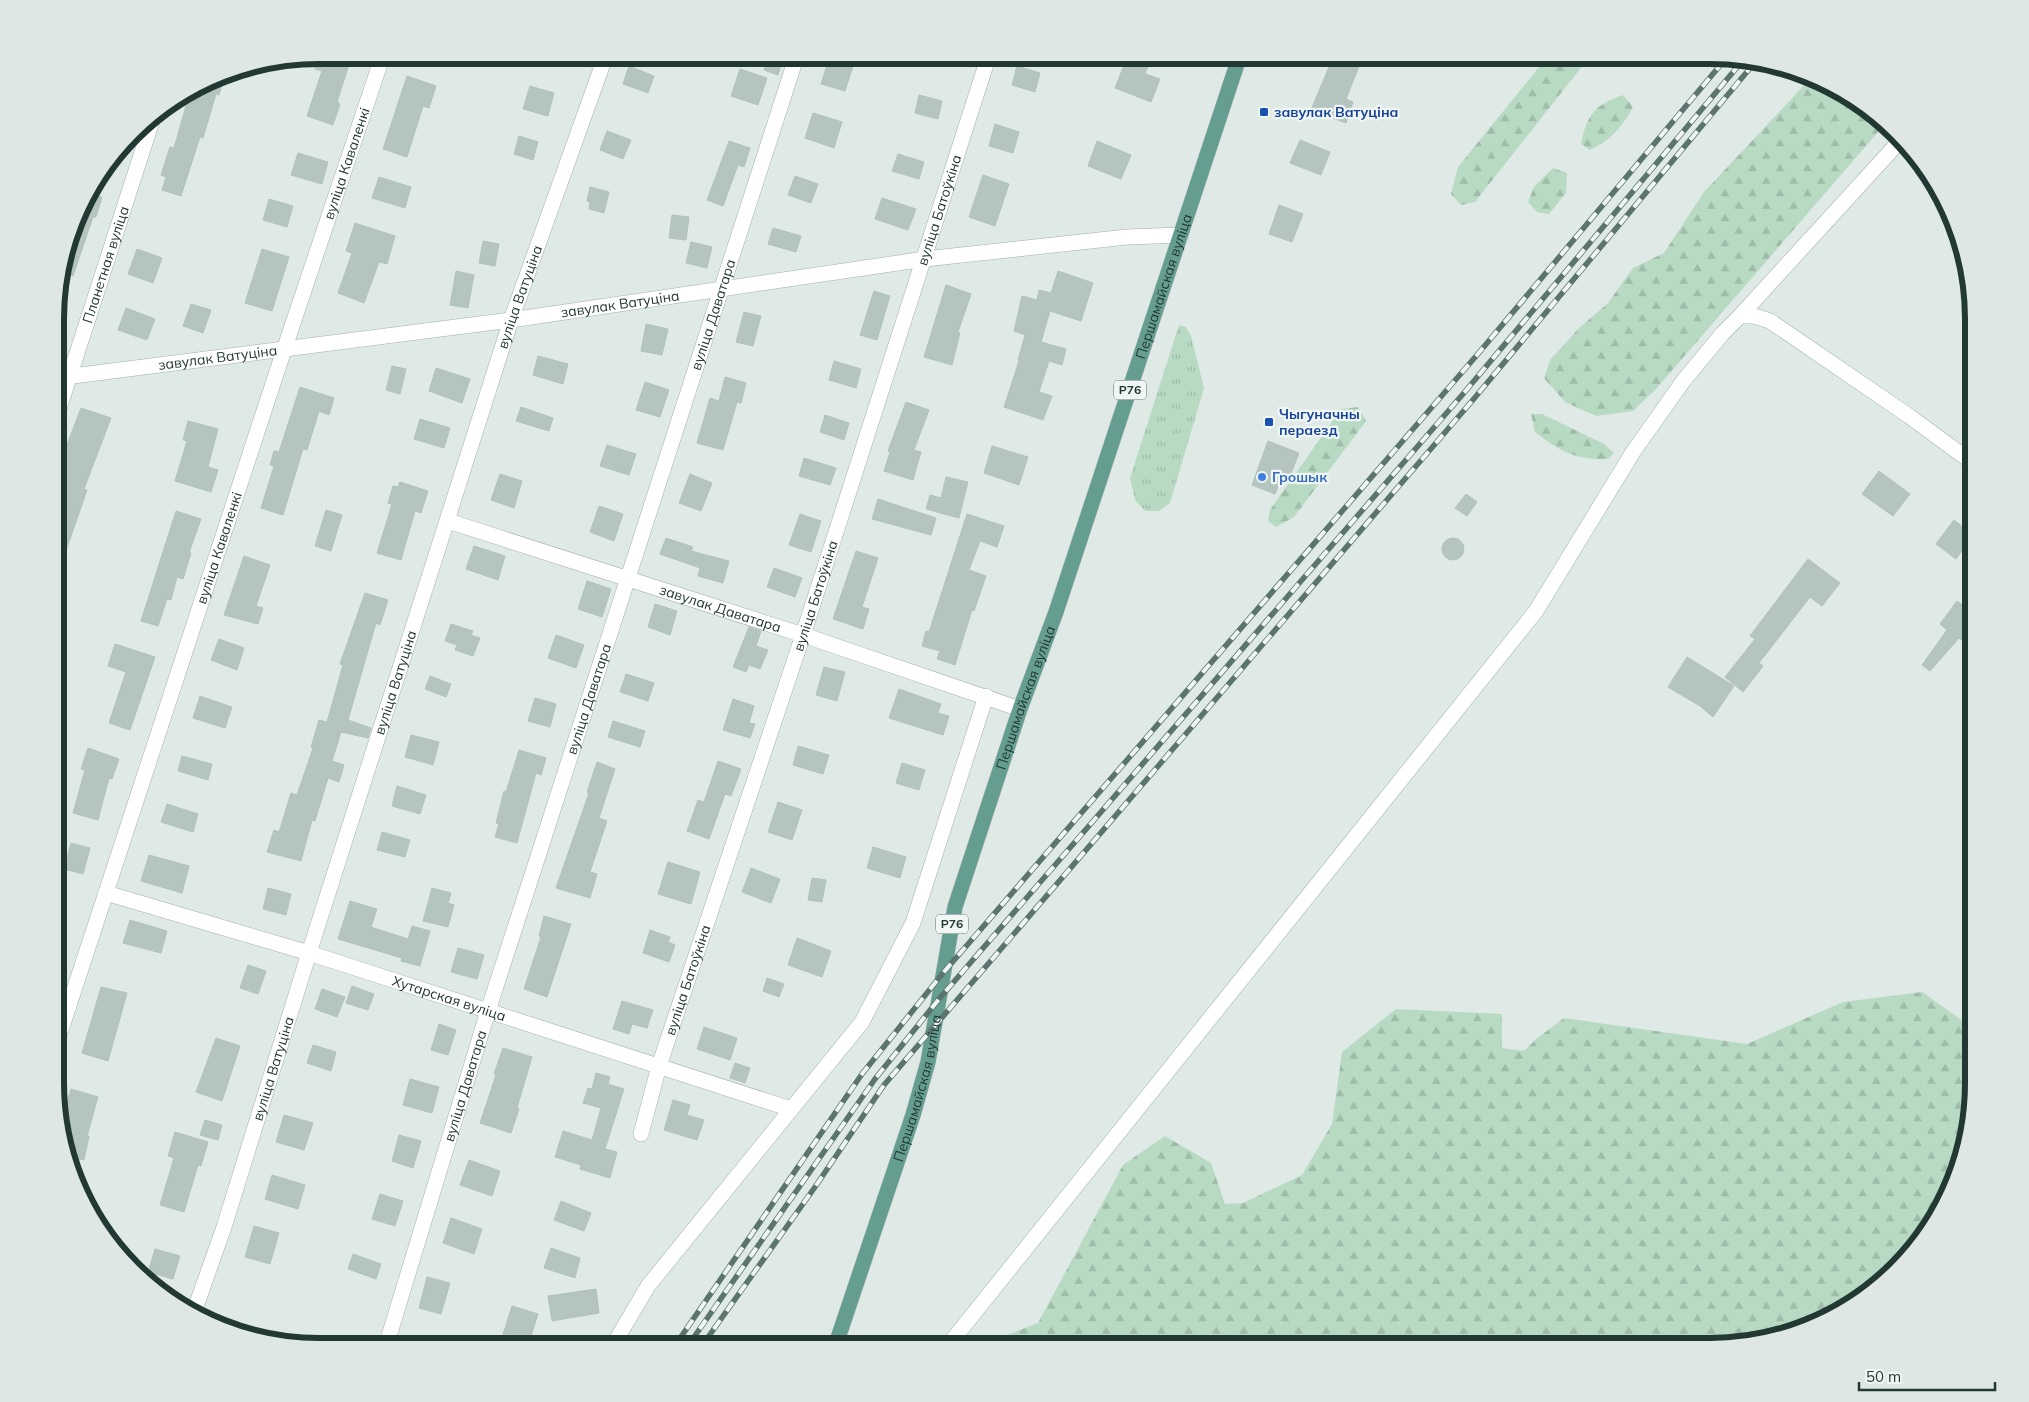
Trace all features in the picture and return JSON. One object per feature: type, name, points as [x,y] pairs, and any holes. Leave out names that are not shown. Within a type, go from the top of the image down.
[{"type":"main road","name":"Першамайская вуліца","points":[[838,1338],[913,1115],[930,1053],[956,907],[1020,709],[1056,612],[1237,64]]},
{"type":"street","name":"вуліца Каваленкі","points":[[64,1021],[380,64]]},
{"type":"street","name":"вуліца Ватуціна","points":[[196,1307],[224,1228],[308,953],[511,320],[603,64]]},
{"type":"street","name":"вуліца Даватара","points":[[388,1338],[488,1011],[794,64]]},
{"type":"street","name":"вуліца Батоўкіна","points":[[641,1134],[659,1066],[803,635],[986,64]]},
{"type":"street","name":"Планетная вуліца","points":[[64,375],[149,128]]},
{"type":"street","points":[[953,1338],[1536,611],[1633,452],[1684,380],[1722,333],[1740,316],[1897,145]]},
{"type":"street","name":"завулак Ватуціна","points":[[64,378],[511,320],[925,259],[1127,236],[1182,235]]},
{"type":"street","points":[[1740,316],[1754,316],[1770,321],[1965,458]]},
{"type":"street","name":"завулак Даватара","points":[[448,521],[803,635],[1020,709]]},
{"type":"street","points":[[617,1338],[648,1286],[862,1022],[913,923],[986,696]]},
{"type":"street","name":"Хутарская вуліца","points":[[106,893],[308,953],[791,1109]]},
{"type":"green space","points":[[1542,64],[1584,64],[1475,202],[1461,205],[1451,194],[1458,167]]},
{"type":"green space","points":[[1807,83],[1838,98],[1866,116],[1880,129],[1656,389],[1633,411],[1596,416],[1565,402],[1544,378],[1550,360],[1579,328],[1608,303],[1633,268],[1664,253],[1704,192]]},
{"type":"green space","points":[[1623,95],[1633,107],[1620,127],[1604,142],[1590,150],[1581,144],[1589,118],[1593,112],[1605,103]]},
{"type":"green space","points":[[1553,168],[1567,173],[1566,193],[1549,214],[1537,212],[1528,202],[1534,187]]},
{"type":"green space","points":[[1179,325],[1186,327],[1191,336],[1204,388],[1170,503],[1159,511],[1145,511],[1135,500],[1130,478]]},
{"type":"green space","points":[[1358,407],[1366,421],[1294,517],[1276,527],[1268,521],[1270,510],[1341,409]]},
{"type":"green space","points":[[1531,414],[1542,414],[1604,444],[1614,453],[1608,459],[1596,459],[1568,453],[1535,432]]},
{"type":"green space","points":[[1922,992],[1965,1022],[1965,1100],[1957,1149],[1952,1165],[1939,1196],[1913,1239],[1891,1264],[1866,1286],[1838,1304],[1808,1319],[1776,1330],[1727,1338],[999,1338],[1038,1323],[1123,1165],[1165,1136],[1211,1163],[1225,1204],[1243,1203],[1302,1175],[1332,1124],[1342,1052],[1396,1009],[1502,1014],[1502,1048],[1524,1051],[1536,1039],[1564,1018],[1747,1044],[1843,1002]]},
{"type":"building","points":[[316,64],[349,64],[337,102],[340,104],[333,125],[307,116],[322,71],[315,69]]},
{"type":"building","points":[[766,64],[781,64],[778,75],[764,70]]},
{"type":"building","points":[[827,64],[853,66],[845,91],[821,84]]},
{"type":"building","points":[[1124,64],[1149,64],[1145,74],[1160,79],[1151,102],[1115,88]]},
{"type":"building","points":[[1330,64],[1360,64],[1346,99],[1353,102],[1346,123],[1311,110]]},
{"type":"building","points":[[629,66],[654,76],[648,93],[623,84]]},
{"type":"building","points":[[1017,66],[1040,73],[1035,92],[1012,85]]},
{"type":"building","points":[[740,69],[767,78],[758,105],[731,96]]},
{"type":"building","points":[[407,76],[436,86],[429,108],[423,106],[407,157],[383,149]]},
{"type":"building","points":[[223,82],[219,95],[216,94],[203,138],[200,137],[181,196],[162,190],[166,177],[161,175],[170,147],[174,148],[188,100]]},
{"type":"building","points":[[530,86],[554,93],[548,116],[523,109]]},
{"type":"building","points":[[919,95],[942,101],[938,119],[915,113]]},
{"type":"building","points":[[813,113],[842,122],[834,148],[805,138]]},
{"type":"building","points":[[995,124],[1019,132],[1013,153],[989,146]]},
{"type":"building","points":[[607,131],[631,140],[623,159],[600,150]]},
{"type":"building","points":[[519,136],[538,142],[533,160],[514,154]]},
{"type":"building","points":[[1300,140],[1330,152],[1321,175],[1290,163]]},
{"type":"building","points":[[729,141],[750,148],[744,167],[738,165],[723,206],[707,200]]},
{"type":"building","points":[[1097,141],[1131,155],[1121,179],[1088,166]]},
{"type":"building","points":[[298,153],[328,162],[322,184],[291,175]]},
{"type":"building","points":[[898,154],[924,162],[919,179],[892,171]]},
{"type":"building","points":[[983,175],[1009,184],[995,226],[969,217]]},
{"type":"building","points":[[795,176],[818,184],[811,203],[788,195]]},
{"type":"building","points":[[379,177],[411,187],[405,208],[372,198]]},
{"type":"building","points":[[590,187],[609,192],[604,213],[589,209],[590,202],[587,201]]},
{"type":"building","points":[[96,196],[102,197],[96,217],[93,217],[73,276],[68,274],[77,237]]},
{"type":"building","points":[[882,198],[916,209],[908,230],[875,219]]},
{"type":"building","points":[[269,199],[293,206],[287,227],[263,220]]},
{"type":"building","points":[[1279,205],[1303,214],[1292,242],[1269,234]]},
{"type":"building","points":[[672,215],[689,217],[686,240],[669,238]]},
{"type":"building","points":[[355,223],[395,236],[387,264],[379,262],[364,303],[338,293],[352,253],[346,251]]},
{"type":"building","points":[[773,228],[801,236],[796,252],[768,244]]},
{"type":"building","points":[[483,241],[499,244],[495,266],[479,263]]},
{"type":"building","points":[[691,242],[712,247],[707,268],[686,263]]},
{"type":"building","points":[[137,249],[162,258],[153,283],[128,274]]},
{"type":"building","points":[[262,249],[289,257],[272,311],[245,303]]},
{"type":"building","points":[[456,271],[474,275],[468,308],[450,305]]},
{"type":"building","points":[[1058,271],[1093,283],[1081,321],[1050,311],[1041,342],[1066,349],[1062,365],[1049,361],[1039,392],[1052,396],[1043,420],[1004,407],[1019,361],[1025,335],[1014,331],[1022,296],[1037,300],[1039,290],[1051,293]]},
{"type":"building","points":[[946,285],[971,294],[958,332],[960,333],[952,365],[924,357]]},
{"type":"building","points":[[874,291],[890,296],[877,340],[860,335]]},
{"type":"building","points":[[191,304],[211,310],[203,333],[183,326]]},
{"type":"building","points":[[126,308],[155,319],[147,340],[118,330]]},
{"type":"building","points":[[744,312],[761,316],[753,346],[736,342]]},
{"type":"building","points":[[646,324],[668,329],[662,355],[641,351]]},
{"type":"building","points":[[538,356],[568,364],[563,384],[533,375]]},
{"type":"building","points":[[834,361],[861,369],[856,388],[829,380]]},
{"type":"building","points":[[392,366],[406,369],[400,394],[386,390]]},
{"type":"building","points":[[436,368],[470,379],[462,403],[429,391]]},
{"type":"building","points":[[725,377],[746,383],[741,403],[737,402],[723,450],[697,443],[710,398],[719,401]]},
{"type":"building","points":[[645,382],[669,390],[660,417],[636,410]]},
{"type":"building","points":[[300,387],[334,398],[329,415],[319,411],[307,450],[303,449],[283,515],[261,508],[274,466],[270,465],[274,451],[279,452]]},
{"type":"building","points":[[906,402],[929,410],[914,450],[921,452],[913,480],[884,471],[890,452],[888,451]]},
{"type":"building","points":[[521,407],[553,418],[549,431],[516,421]]},
{"type":"building","points":[[81,408],[111,418],[84,489],[87,490],[64,556],[65,465],[64,453]]},
{"type":"building","points":[[825,415],[849,423],[844,440],[820,432]]},
{"type":"building","points":[[420,419],[450,428],[444,448],[414,439]]},
{"type":"building","points":[[188,421],[218,429],[208,467],[218,470],[211,492],[175,481],[187,441],[183,440]]},
{"type":"building","points":[[1268,441],[1299,453],[1290,476],[1283,473],[1275,494],[1252,485]]},
{"type":"building","points":[[607,445],[636,454],[629,475],[600,466]]},
{"type":"building","points":[[992,446],[1028,457],[1019,485],[984,473]]},
{"type":"building","points":[[804,458],[836,468],[830,485],[799,476]]},
{"type":"building","points":[[1879,471],[1910,494],[1893,516],[1862,494]]},
{"type":"building","points":[[500,474],[522,481],[514,508],[491,500]]},
{"type":"building","points":[[690,474],[712,483],[701,511],[679,503]]},
{"type":"building","points":[[946,477],[968,482],[959,518],[926,509],[930,495],[941,498]]},
{"type":"building","points":[[400,482],[428,491],[421,513],[415,511],[401,560],[377,553],[392,504],[388,503],[393,486],[398,487]]},
{"type":"building","points":[[1466,494],[1477,502],[1467,516],[1455,508]]},
{"type":"building","points":[[878,499],[936,518],[931,535],[872,519]]},
{"type":"building","points":[[599,506],[623,514],[614,541],[590,532]]},
{"type":"building","points":[[326,510],[342,515],[331,551],[315,546]]},
{"type":"building","points":[[176,511],[201,519],[189,553],[191,553],[183,579],[177,577],[171,600],[167,599],[158,626],[141,621]]},
{"type":"building","points":[[800,514],[821,521],[811,552],[789,545]]},
{"type":"building","points":[[967,514],[1004,526],[997,547],[980,541],[969,570],[986,576],[974,611],[972,610],[955,665],[937,659],[940,651],[922,646],[926,631],[929,632]]},
{"type":"building","points":[[1954,520],[1965,529],[1965,546],[1956,559],[1936,544]]},
{"type":"building","points":[[666,538],[693,547],[691,551],[729,561],[723,583],[698,576],[700,568],[660,554]]},
{"type":"building","points":[[1453,538],[1461,541],[1464,549],[1461,557],[1453,560],[1445,557],[1442,549],[1445,541]]},
{"type":"building","points":[[474,546],[505,556],[498,580],[466,569]]},
{"type":"building","points":[[856,551],[878,558],[862,607],[869,609],[863,629],[833,619]]},
{"type":"building","points":[[244,556],[270,565],[256,606],[263,608],[258,624],[224,615]]},
{"type":"building","points":[[1808,559],[1840,583],[1822,606],[1810,597],[1759,663],[1763,666],[1743,692],[1725,677],[1755,639],[1750,636]]},
{"type":"building","points":[[774,568],[802,578],[795,597],[767,587]]},
{"type":"building","points":[[587,581],[611,589],[602,617],[578,609]]},
{"type":"building","points":[[365,593],[388,600],[380,625],[376,623],[348,720],[371,728],[368,738],[341,732],[332,761],[344,765],[339,782],[328,778],[315,821],[312,820],[301,861],[267,852],[274,830],[279,832],[291,793],[297,795],[313,748],[311,747],[319,720],[327,722],[343,665],[340,664]]},
{"type":"building","points":[[1957,601],[1965,607],[1965,643],[1959,638],[1930,671],[1922,665],[1947,630],[1940,624]]},
{"type":"building","points":[[655,604],[677,611],[670,635],[648,627]]},
{"type":"building","points":[[451,624],[473,631],[471,635],[480,638],[473,656],[455,650],[457,645],[445,641]]},
{"type":"building","points":[[749,627],[761,631],[756,646],[768,650],[760,669],[749,665],[746,672],[733,667]]},
{"type":"building","points":[[556,635],[584,645],[576,668],[548,658]]},
{"type":"building","points":[[219,639],[244,648],[237,670],[211,660]]},
{"type":"building","points":[[115,644],[155,657],[130,730],[109,723],[126,672],[108,666]]},
{"type":"building","points":[[1687,657],[1734,686],[1713,717],[1700,706],[1668,687]]},
{"type":"building","points":[[824,667],[845,672],[837,701],[816,695]]},
{"type":"building","points":[[626,674],[654,683],[648,701],[620,692]]},
{"type":"building","points":[[430,676],[451,684],[446,697],[425,689]]},
{"type":"building","points":[[899,689],[941,704],[938,713],[949,716],[943,735],[889,718]]},
{"type":"building","points":[[200,696],[232,707],[225,728],[193,718]]},
{"type":"building","points":[[535,698],[556,704],[550,727],[528,721]]},
{"type":"building","points":[[733,699],[754,706],[749,723],[755,724],[750,738],[723,730]]},
{"type":"building","points":[[613,721],[645,731],[640,747],[608,737]]},
{"type":"building","points":[[411,735],[439,742],[433,765],[405,757]]},
{"type":"building","points":[[798,746],[829,755],[823,774],[793,765]]},
{"type":"building","points":[[88,748],[119,759],[112,779],[109,778],[98,820],[73,813],[85,770],[81,769]]},
{"type":"building","points":[[519,750],[546,758],[541,775],[536,773],[517,843],[495,837],[499,824],[496,823],[504,791],[506,792]]},
{"type":"building","points":[[182,756],[212,764],[208,780],[178,771]]},
{"type":"building","points":[[718,761],[741,769],[731,796],[725,794],[709,839],[687,831],[698,800],[704,802]]},
{"type":"building","points":[[597,762],[615,769],[599,818],[607,821],[590,872],[597,874],[590,898],[556,888],[589,793],[587,792]]},
{"type":"building","points":[[902,763],[925,770],[919,790],[896,783]]},
{"type":"building","points":[[397,786],[426,795],[420,814],[392,806]]},
{"type":"building","points":[[778,802],[802,810],[792,840],[768,832]]},
{"type":"building","points":[[167,804],[198,814],[193,832],[161,822]]},
{"type":"building","points":[[382,832],[410,840],[405,857],[377,850]]},
{"type":"building","points":[[71,843],[90,848],[83,874],[64,869]]},
{"type":"building","points":[[873,847],[906,857],[900,878],[867,868]]},
{"type":"building","points":[[149,855],[189,866],[182,893],[141,881]]},
{"type":"building","points":[[668,862],[700,872],[691,904],[658,894]]},
{"type":"building","points":[[751,868],[780,879],[771,903],[742,892]]},
{"type":"building","points":[[812,878],[826,880],[822,902],[808,900]]},
{"type":"building","points":[[268,888],[291,894],[286,915],[263,909]]},
{"type":"building","points":[[432,888],[451,893],[448,903],[454,905],[448,927],[423,921]]},
{"type":"building","points":[[350,901],[377,909],[371,927],[408,939],[412,926],[430,931],[420,966],[401,961],[402,958],[338,939]]},
{"type":"building","points":[[544,916],[571,924],[547,997],[524,989],[541,937],[539,936]]},
{"type":"building","points":[[130,920],[167,931],[161,953],[123,943]]},
{"type":"building","points":[[650,930],[670,937],[668,942],[675,945],[669,962],[643,953]]},
{"type":"building","points":[[797,938],[831,951],[822,977],[788,965]]},
{"type":"building","points":[[458,948],[484,955],[477,979],[451,972]]},
{"type":"building","points":[[248,965],[266,971],[258,994],[240,988]]},
{"type":"building","points":[[767,978],[784,984],[779,997],[763,991]]},
{"type":"building","points":[[352,986],[374,994],[368,1010],[346,1003]]},
{"type":"building","points":[[101,987],[127,993],[108,1061],[82,1053]]},
{"type":"building","points":[[322,989],[345,997],[337,1017],[315,1009]]},
{"type":"building","points":[[622,1001],[653,1010],[647,1028],[632,1024],[629,1034],[613,1029]]},
{"type":"building","points":[[439,1024],[456,1030],[448,1055],[431,1050]]},
{"type":"building","points":[[704,1027],[737,1038],[730,1060],[697,1049]]},
{"type":"building","points":[[216,1038],[240,1046],[222,1101],[196,1092]]},
{"type":"building","points":[[313,1045],[336,1052],[331,1071],[307,1063]]},
{"type":"building","points":[[503,1048],[532,1057],[511,1133],[480,1123]]},
{"type":"building","points":[[735,1063],[750,1068],[745,1083],[730,1078]]},
{"type":"building","points":[[596,1073],[610,1077],[608,1084],[624,1089],[605,1149],[617,1152],[610,1178],[580,1169],[581,1165],[555,1157],[563,1131],[592,1140],[601,1108],[583,1103],[588,1088],[592,1089]]},
{"type":"building","points":[[410,1079],[439,1087],[432,1113],[403,1105]]},
{"type":"building","points":[[71,1089],[98,1097],[87,1136],[89,1136],[84,1160],[75,1158],[65,1109]]},
{"type":"building","points":[[673,1100],[690,1105],[687,1115],[704,1120],[697,1140],[664,1130]]},
{"type":"building","points":[[284,1115],[313,1123],[304,1150],[276,1142]]},
{"type":"building","points":[[205,1120],[222,1125],[218,1140],[200,1135]]},
{"type":"building","points":[[175,1132],[208,1142],[201,1166],[198,1165],[184,1212],[160,1205],[174,1158],[168,1156]]},
{"type":"building","points":[[399,1135],[421,1141],[413,1168],[392,1161]]},
{"type":"building","points":[[469,1160],[500,1171],[492,1196],[460,1185]]},
{"type":"building","points":[[272,1175],[305,1185],[298,1209],[265,1199]]},
{"type":"building","points":[[380,1194],[403,1201],[395,1226],[372,1219]]},
{"type":"building","points":[[561,1201],[591,1213],[584,1231],[554,1220]]},
{"type":"building","points":[[451,1218],[482,1229],[474,1254],[443,1243]]},
{"type":"building","points":[[254,1226],[279,1233],[270,1264],[245,1257]]},
{"type":"building","points":[[551,1248],[580,1258],[575,1278],[544,1268]]},
{"type":"building","points":[[155,1249],[180,1256],[173,1279],[148,1272]]},
{"type":"building","points":[[353,1254],[381,1264],[376,1279],[348,1269]]},
{"type":"building","points":[[427,1277],[450,1283],[441,1314],[419,1308]]},
{"type":"building","points":[[596,1289],[599,1313],[552,1321],[548,1296]]},
{"type":"building","points":[[512,1306],[538,1314],[530,1338],[502,1338]]},
{"type":"railway","points":[[680,1338],[862,1074],[943,973],[1477,355],[1721,64]]},
{"type":"railway","points":[[693,1338],[875,1079],[939,999],[1463,394],[1739,65]]},
{"type":"railway","points":[[707,1338],[815,1187],[884,1085],[1472,401],[1751,67]]},
{"type":"place","name":"завулак Ватуціна","points":[[1264,112]]},
{"type":"place","name":"Чыгуначны пераезд","points":[[1269,422]]},
{"type":"place","name":"Грошык","points":[[1262,477]]}]
